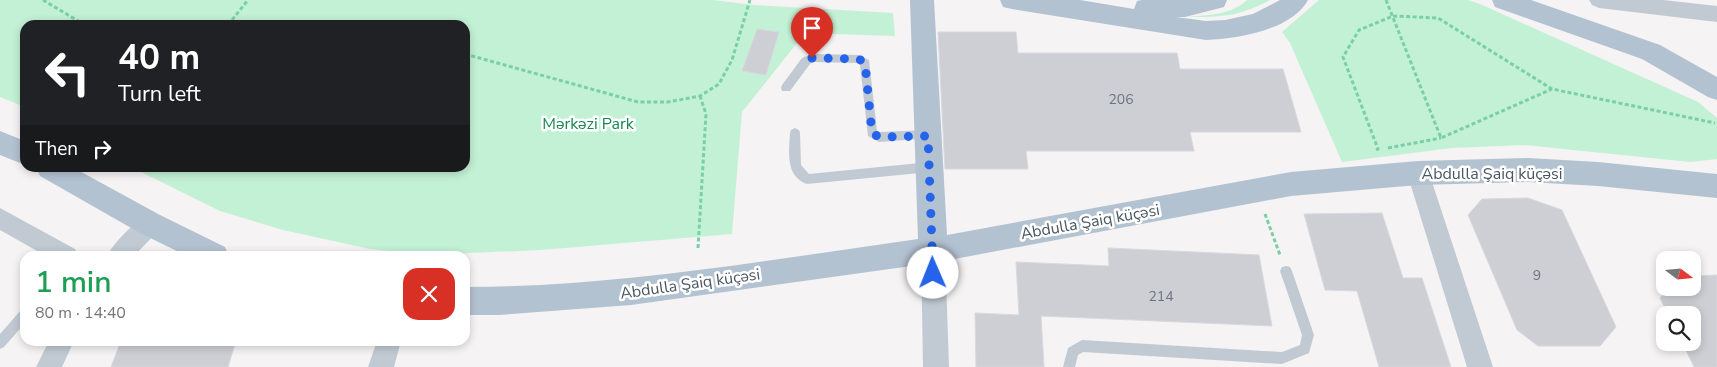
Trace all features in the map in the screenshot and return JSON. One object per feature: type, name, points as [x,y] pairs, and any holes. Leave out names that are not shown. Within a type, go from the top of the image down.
[{"type":"main road","points":[[922,0],[933,250]]},
{"type":"main road","points":[[1012,0],[1070,7],[1181,27],[1214,30],[1243,26],[1267,18],[1292,5],[1296,0]]},
{"type":"main road","points":[[1070,7],[1185,8],[1215,0]]},
{"type":"main road","points":[[1504,0],[1651,52],[1717,78]]},
{"type":"main road","points":[[1534,0],[1651,52],[1717,90]]},
{"type":"main road","points":[[0,142],[20,152]]},
{"type":"main road","name":"Abdulla Şaiq küçəsi","points":[[470,301],[499,301],[631,292],[933,250],[1291,184],[1418,173],[1528,170],[1598,174],[1717,186]]},
{"type":"main road","points":[[57,172],[150,224],[205,251]]},
{"type":"main road","points":[[1675,182],[1717,178]]},
{"type":"street","points":[[1599,0],[1717,14]]},
{"type":"street","points":[[1418,173],[1480,367]]},
{"type":"street","points":[[0,218],[58,251]]},
{"type":"street","points":[[125,251],[150,224]]},
{"type":"street","points":[[933,250],[936,367]]},
{"type":"street","points":[[49,367],[60,346]]},
{"type":"street","points":[[381,367],[387,346]]},
{"type":"lane","points":[[786,88],[806,61],[812,58],[859,59],[865,63],[872,133],[879,137],[928,136]]},
{"type":"lane","points":[[795,133],[795,166],[800,175],[807,179],[930,167]]},
{"type":"lane","points":[[1069,367],[1072,352],[1082,346],[1282,358],[1305,349],[1308,335],[1286,271]]},
{"type":"lane","points":[[0,343],[20,320]]},
{"type":"path","points":[[43,0],[77,20]]},
{"type":"path","points":[[232,20],[248,0]]},
{"type":"path","points":[[470,55],[638,102],[668,102],[700,96],[719,84],[732,60],[750,0]]},
{"type":"path","points":[[1386,0],[1394,16],[1441,138]]},
{"type":"path","points":[[1378,150],[1343,57],[1360,30],[1394,16],[1438,18],[1552,89],[1715,123]]},
{"type":"path","points":[[1368,151],[1441,138],[1552,89]]},
{"type":"path","points":[[698,248],[706,114],[700,96]]},
{"type":"path","points":[[1262,206],[1286,271]]},
{"type":"green space","name":"Mərkəzi Park","points":[[0,0],[712,0],[754,5],[893,13],[895,36],[805,33],[742,112],[732,234],[541,250],[470,253],[470,251],[388,251],[370,249],[283,230],[220,211],[141,172],[470,172],[470,20],[20,20],[20,105],[0,97]]},
{"type":"green space","points":[[1247,0],[1270,0],[1259,6],[1230,15],[1187,17],[1211,15],[1227,11],[1234,9]]},
{"type":"green space","points":[[1319,0],[1468,0],[1480,4],[1698,102],[1717,118],[1717,159],[1690,162],[1525,145],[1452,148],[1342,162],[1290,43],[1282,32]]},
{"type":"building","points":[[757,29],[779,32],[766,75],[742,71]]},
{"type":"building","points":[[938,32],[1016,32],[1018,53],[1177,53],[1180,69],[1283,69],[1301,132],[1190,132],[1194,151],[1026,151],[1028,169],[945,169]]},
{"type":"building","points":[[1528,198],[1562,210],[1616,327],[1600,346],[1538,346],[1517,330],[1468,215],[1482,199]]},
{"type":"building","points":[[1382,213],[1403,278],[1422,278],[1451,367],[1379,367],[1357,291],[1325,290],[1304,214]]},
{"type":"building","points":[[1108,248],[1259,255],[1272,326],[1041,316],[1044,367],[976,367],[975,313],[1019,315],[1016,262],[1109,266]]},
{"type":"building","points":[[1717,275],[1717,367],[1694,367],[1686,351],[1701,351],[1701,306],[1664,306],[1660,298],[1662,296],[1701,296],[1701,276]]},
{"type":"building","points":[[119,346],[234,346],[228,367],[111,367]]},
{"type":"route","points":[[812,58],[859,59],[865,63],[872,133],[879,137],[928,136],[933,273]]}]
